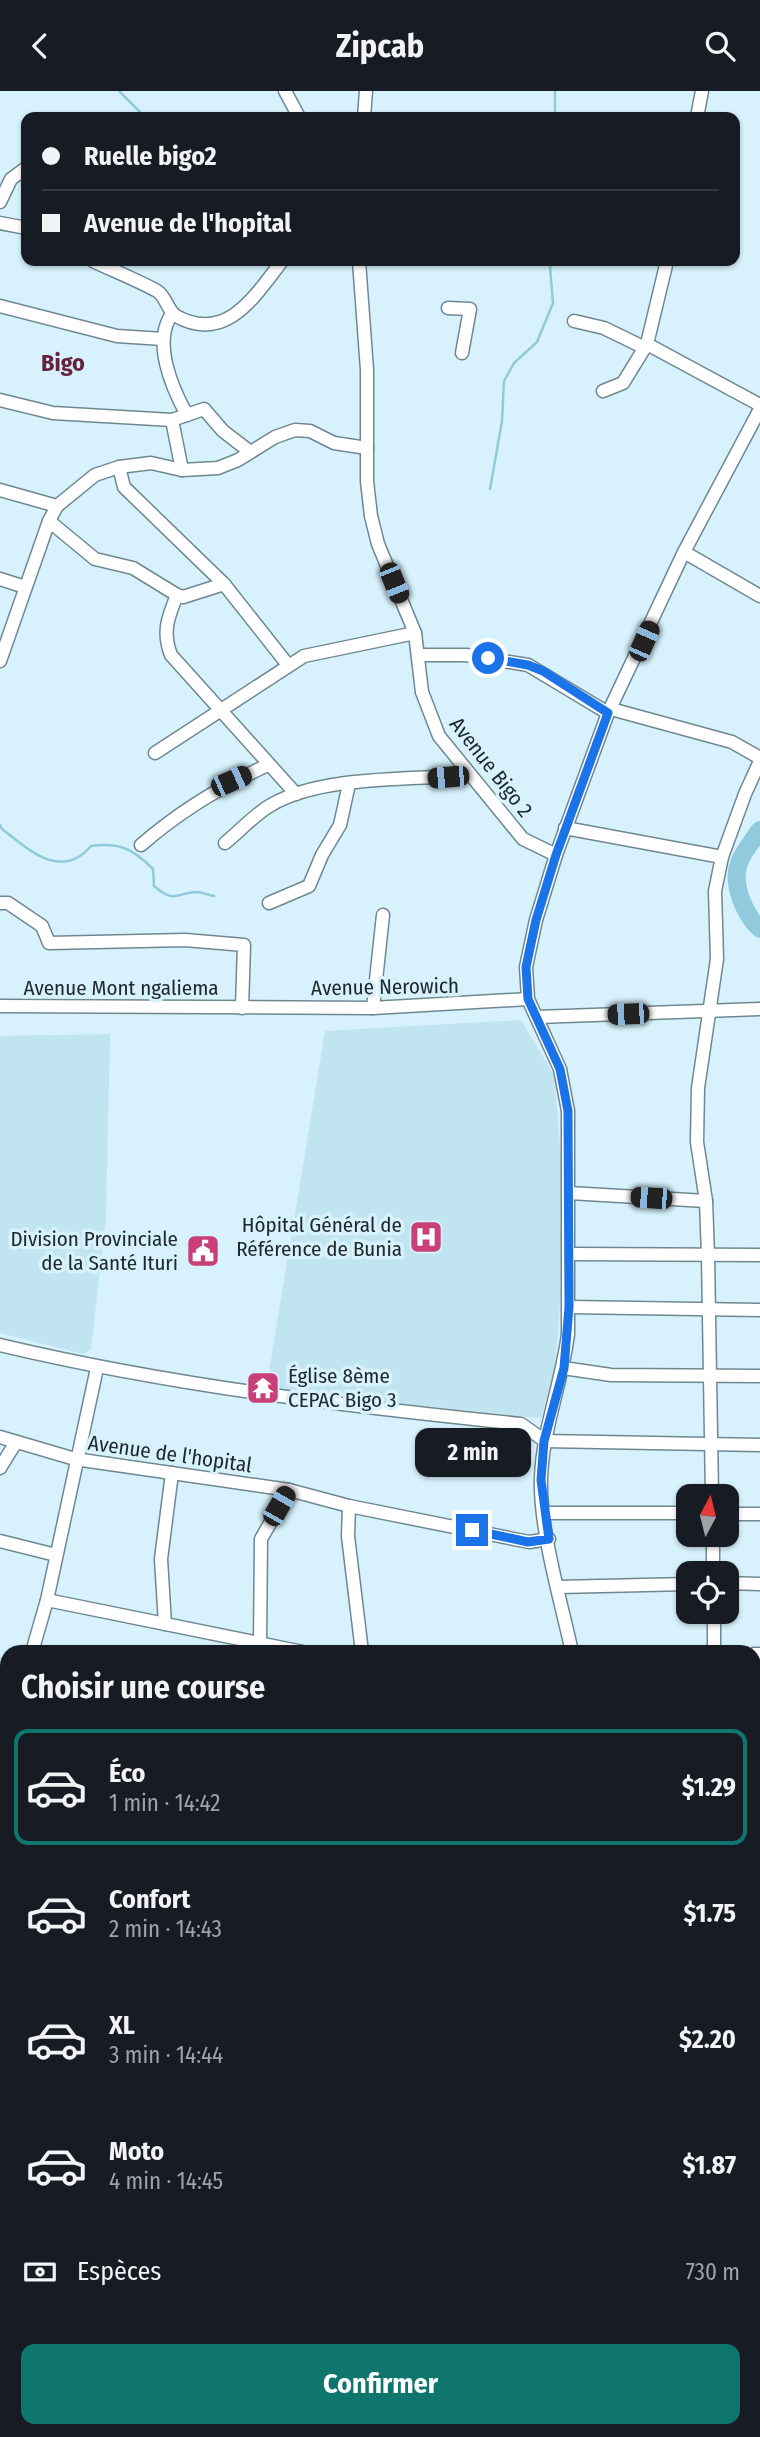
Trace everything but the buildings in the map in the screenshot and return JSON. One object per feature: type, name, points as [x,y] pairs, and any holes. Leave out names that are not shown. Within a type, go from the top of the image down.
[{"type":"street","points":[[285,91],[296,112]]},
{"type":"street","points":[[364,112],[366,91]]},
{"type":"street","points":[[698,112],[702,91]]},
{"type":"street","points":[[0,202],[11,179],[21,172]]},
{"type":"street","points":[[0,223],[21,227]]},
{"type":"street","points":[[104,266],[160,292],[172,314],[196,325],[220,324],[250,301],[278,266]]},
{"type":"street","name":"Avenue Bigo 2","points":[[359,266],[367,370],[367,481],[378,544],[415,633],[422,692],[431,721],[470,775],[523,839],[556,855]]},
{"type":"street","points":[[603,391],[623,383],[646,346],[666,266]]},
{"type":"street","points":[[0,306],[117,336],[163,339]]},
{"type":"street","points":[[448,308],[470,309],[462,353]]},
{"type":"street","points":[[172,314],[166,323],[163,339],[174,391],[187,415]]},
{"type":"street","points":[[570,1645],[544,1513],[541,1480],[544,1441],[564,1368],[569,1307],[568,1111],[560,1069],[528,999],[526,967],[536,920],[556,855],[610,711],[684,552],[757,424],[760,407],[646,346],[604,328],[574,321]]},
{"type":"street","points":[[0,400],[53,413],[172,420],[204,409],[223,431],[248,451]]},
{"type":"street","points":[[172,420],[182,470]]},
{"type":"street","points":[[0,661],[49,521],[57,506],[94,475],[119,467],[151,463],[182,470],[218,468],[295,430],[310,431],[334,443],[367,448]]},
{"type":"street","points":[[119,467],[124,487],[224,584],[288,665]]},
{"type":"street","points":[[0,491],[57,506]]},
{"type":"street","points":[[49,521],[95,559],[133,568],[177,595],[183,597],[224,584]]},
{"type":"street","points":[[684,552],[760,596]]},
{"type":"street","points":[[0,579],[25,587]]},
{"type":"street","points":[[177,595],[166,622],[166,641],[171,655],[296,794]]},
{"type":"street","points":[[155,753],[304,656],[415,633]]},
{"type":"street","points":[[419,656],[466,655],[528,665],[610,711],[733,741],[760,760],[744,793],[722,857],[715,891],[717,959],[698,1088],[697,1142],[706,1201],[710,1309],[712,1484]]},
{"type":"street","points":[[141,845],[170,819],[231,781],[268,765]]},
{"type":"street","points":[[225,843],[271,805],[296,794],[349,784],[470,775]]},
{"type":"street","points":[[270,903],[309,886],[322,855],[340,825],[349,784]]},
{"type":"street","points":[[565,828],[722,857]]},
{"type":"street","points":[[0,903],[8,903],[42,926],[49,943],[185,940],[244,945],[242,1008]]},
{"type":"street","points":[[373,1008],[383,915]]},
{"type":"street","name":"Avenue Nerowich","points":[[242,1008],[373,1008],[528,999]]},
{"type":"street","name":"Avenue Mont ngaliema","points":[[0,1006],[242,1008]]},
{"type":"street","points":[[537,1017],[760,1009]]},
{"type":"street","points":[[569,1193],[706,1201]]},
{"type":"street","points":[[570,1254],[760,1255]]},
{"type":"street","points":[[569,1307],[760,1310]]},
{"type":"street","points":[[0,1345],[97,1368],[293,1400],[521,1425],[544,1441],[760,1445]]},
{"type":"street","points":[[34,1645],[47,1600],[75,1459],[81,1447],[97,1368]]},
{"type":"street","points":[[564,1368],[611,1375],[760,1376]]},
{"type":"street","name":"Avenue de l'hopital","points":[[0,1437],[75,1459],[289,1490],[349,1506],[528,1542],[549,1539]]},
{"type":"street","points":[[0,1468],[16,1442]]},
{"type":"street","points":[[165,1624],[161,1559],[172,1473]]},
{"type":"street","points":[[268,1645],[261,1539],[289,1490]]},
{"type":"street","points":[[349,1506],[348,1536],[361,1645]]},
{"type":"street","points":[[544,1513],[676,1513]]},
{"type":"street","points":[[739,1514],[760,1514]]},
{"type":"street","points":[[0,1541],[55,1555]]},
{"type":"street","points":[[739,1583],[760,1584]]},
{"type":"street","points":[[558,1587],[676,1584]]},
{"type":"street","points":[[47,1600],[259,1645]]},
{"type":"street","points":[[714,1624],[714,1645]]},
{"type":"shaded area","name":"Hôpital Général de Référence de Bunia","points":[[521,1020],[554,1075],[562,1169],[560,1304],[555,1367],[541,1418],[266,1390],[325,1031]]},
{"type":"shaded area","points":[[110,1034],[106,1217],[91,1350],[83,1354],[0,1333],[0,1036]]},
{"type":"waterway","points":[[119,91],[140,112]]},
{"type":"waterway","points":[[555,91],[555,112]]},
{"type":"waterway","points":[[490,489],[502,421],[504,381],[514,363],[537,342],[553,303],[551,266]]},
{"type":"waterway","points":[[0,825],[45,859],[68,861],[80,856],[91,846],[118,846],[139,856],[153,869],[154,886],[167,895],[196,892],[214,896]]},
{"type":"waterway","points":[[760,830],[748,846],[737,871],[741,899],[749,916],[760,929]]},
{"type":"place","name":"Hôpital Général de Référence de Bunia","points":[[426,1237]]},
{"type":"place","name":"Division Provinciale de la Santé Ituri","points":[[203,1251]]},
{"type":"place","name":"Église 8ème CEPAC Bigo 3","points":[[263,1388]]},
{"type":"district","name":"Bigo","points":[[63,363]]},
{"type":"route","points":[[472,1530],[528,1542],[549,1539],[541,1480],[544,1441],[564,1368],[568,1334],[568,1111],[560,1069],[528,999],[526,967],[536,920],[556,855],[579,786],[608,713],[587,702],[543,671],[528,665],[488,658]]}]
